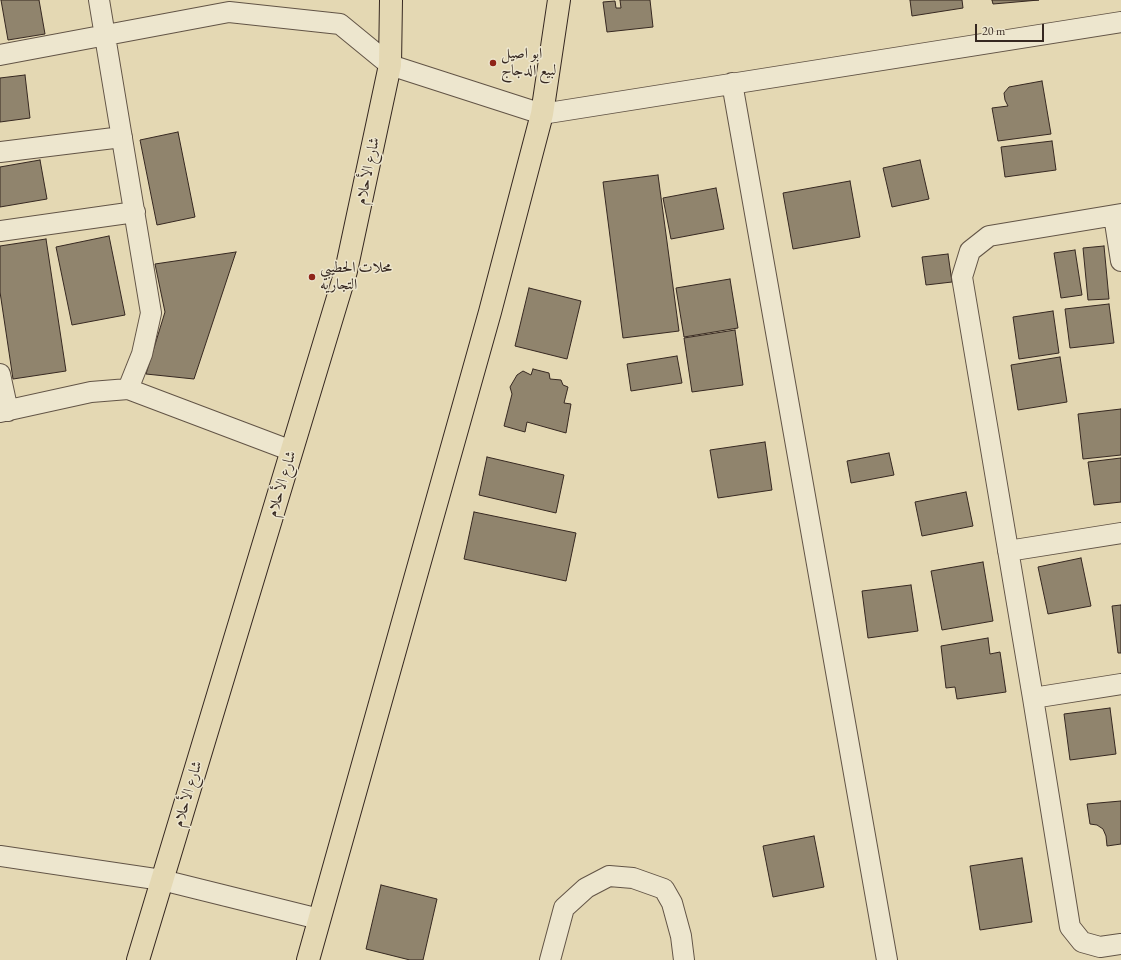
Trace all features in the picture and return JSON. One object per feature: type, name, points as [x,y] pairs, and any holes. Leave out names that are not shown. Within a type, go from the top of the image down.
[{"type":"main road","name":"شارع الأحلام","points":[[138,960],[346,271],[390,65],[391,0]]},
{"type":"main road","points":[[308,960],[490,312],[542,114],[559,0]]},
{"type":"street","points":[[99,0],[151,313],[142,354],[128,389]]},
{"type":"street","points":[[0,55],[229,12],[340,24],[390,65],[542,114],[1121,22]]},
{"type":"street","points":[[732,84],[887,960]]},
{"type":"street","points":[[0,152],[122,137]]},
{"type":"street","points":[[0,231],[135,212]]},
{"type":"street","points":[[1121,261],[1117,215],[989,236],[970,251],[962,277],[1070,927],[1082,942],[1100,947],[1121,944]]},
{"type":"street","points":[[0,374],[4,412],[91,392],[128,389],[292,451]]},
{"type":"street","points":[[1008,550],[1121,533]]},
{"type":"street","points":[[1033,698],[1121,684]]},
{"type":"street","points":[[0,856],[162,880],[319,919]]},
{"type":"street","points":[[550,960],[564,908],[586,888],[609,876],[633,878],[664,889],[672,903],[681,936],[684,960]]},
{"type":"building","points":[[1,0],[39,0],[45,34],[8,40]]},
{"type":"building","points":[[620,0],[650,0],[653,27],[607,32],[603,2],[615,1],[616,8],[621,8]]},
{"type":"building","points":[[910,0],[962,0],[963,8],[912,16]]},
{"type":"building","points":[[992,0],[1039,0],[993,4]]},
{"type":"building","points":[[25,75],[30,118],[0,122],[0,78]]},
{"type":"building","points":[[1042,81],[1051,134],[998,141],[992,108],[1008,106],[1004,93],[1009,87]]},
{"type":"building","points":[[178,132],[195,217],[157,225],[140,140]]},
{"type":"building","points":[[1052,141],[1056,170],[1005,177],[1001,147]]},
{"type":"building","points":[[40,160],[47,199],[0,207],[0,167]]},
{"type":"building","points":[[920,160],[929,199],[892,207],[883,168]]},
{"type":"building","points":[[658,175],[679,331],[623,338],[603,182]]},
{"type":"building","points":[[850,181],[860,237],[793,249],[783,193]]},
{"type":"building","points":[[716,188],[724,229],[671,239],[663,198]]},
{"type":"building","points":[[109,236],[125,315],[72,325],[56,247]]},
{"type":"building","points":[[46,239],[66,371],[13,379],[0,292],[0,246]]},
{"type":"building","points":[[1104,246],[1109,299],[1088,300],[1083,248]]},
{"type":"building","points":[[1075,250],[1082,295],[1061,298],[1054,253]]},
{"type":"building","points":[[236,252],[194,379],[146,374],[165,312],[155,264]]},
{"type":"building","points":[[948,254],[952,282],[926,285],[922,257]]},
{"type":"building","points":[[730,279],[738,328],[684,337],[676,288]]},
{"type":"building","points":[[529,288],[581,301],[567,359],[515,346]]},
{"type":"building","points":[[1109,304],[1114,343],[1070,348],[1065,309]]},
{"type":"building","points":[[1053,311],[1059,353],[1019,359],[1013,317]]},
{"type":"building","points":[[735,330],[743,385],[692,392],[684,338]]},
{"type":"building","points":[[677,356],[682,383],[631,391],[627,364]]},
{"type":"building","points":[[1060,357],[1067,402],[1018,410],[1011,365]]},
{"type":"building","points":[[533,369],[549,373],[550,379],[561,380],[563,385],[568,387],[564,403],[571,404],[566,433],[527,422],[525,432],[504,426],[512,394],[510,387],[517,375],[523,371],[531,375]]},
{"type":"building","points":[[1121,409],[1121,455],[1083,459],[1078,414]]},
{"type":"building","points":[[765,442],[772,490],[718,498],[710,450]]},
{"type":"building","points":[[889,453],[894,475],[851,483],[847,461]]},
{"type":"building","points":[[487,457],[564,475],[556,513],[479,495]]},
{"type":"building","points":[[1121,458],[1121,502],[1094,505],[1088,462]]},
{"type":"building","points":[[966,492],[973,526],[922,536],[915,502]]},
{"type":"building","points":[[474,512],[576,533],[566,581],[464,559]]},
{"type":"building","points":[[1081,558],[1091,606],[1048,614],[1038,567]]},
{"type":"building","points":[[983,562],[993,621],[942,630],[931,571]]},
{"type":"building","points":[[911,585],[918,631],[868,638],[862,591]]},
{"type":"building","points":[[1121,605],[1121,653],[1118,653],[1112,606]]},
{"type":"building","points":[[988,638],[990,654],[1000,652],[1006,692],[957,699],[955,687],[946,688],[941,646]]},
{"type":"building","points":[[1110,708],[1116,754],[1070,760],[1064,714]]},
{"type":"building","points":[[1121,801],[1121,844],[1107,846],[1106,836],[1103,829],[1097,825],[1090,824],[1087,804]]},
{"type":"building","points":[[814,836],[824,887],[773,897],[763,846]]},
{"type":"building","points":[[1022,858],[1032,922],[980,930],[970,866]]},
{"type":"building","points":[[381,885],[437,899],[423,960],[410,960],[366,949]]},
{"type":"place","name":"ابو اصيل لبيع الدجاج","points":[[493,63]]},
{"type":"place","name":"محلات الحطيبي التجاريه","points":[[312,277]]}]
